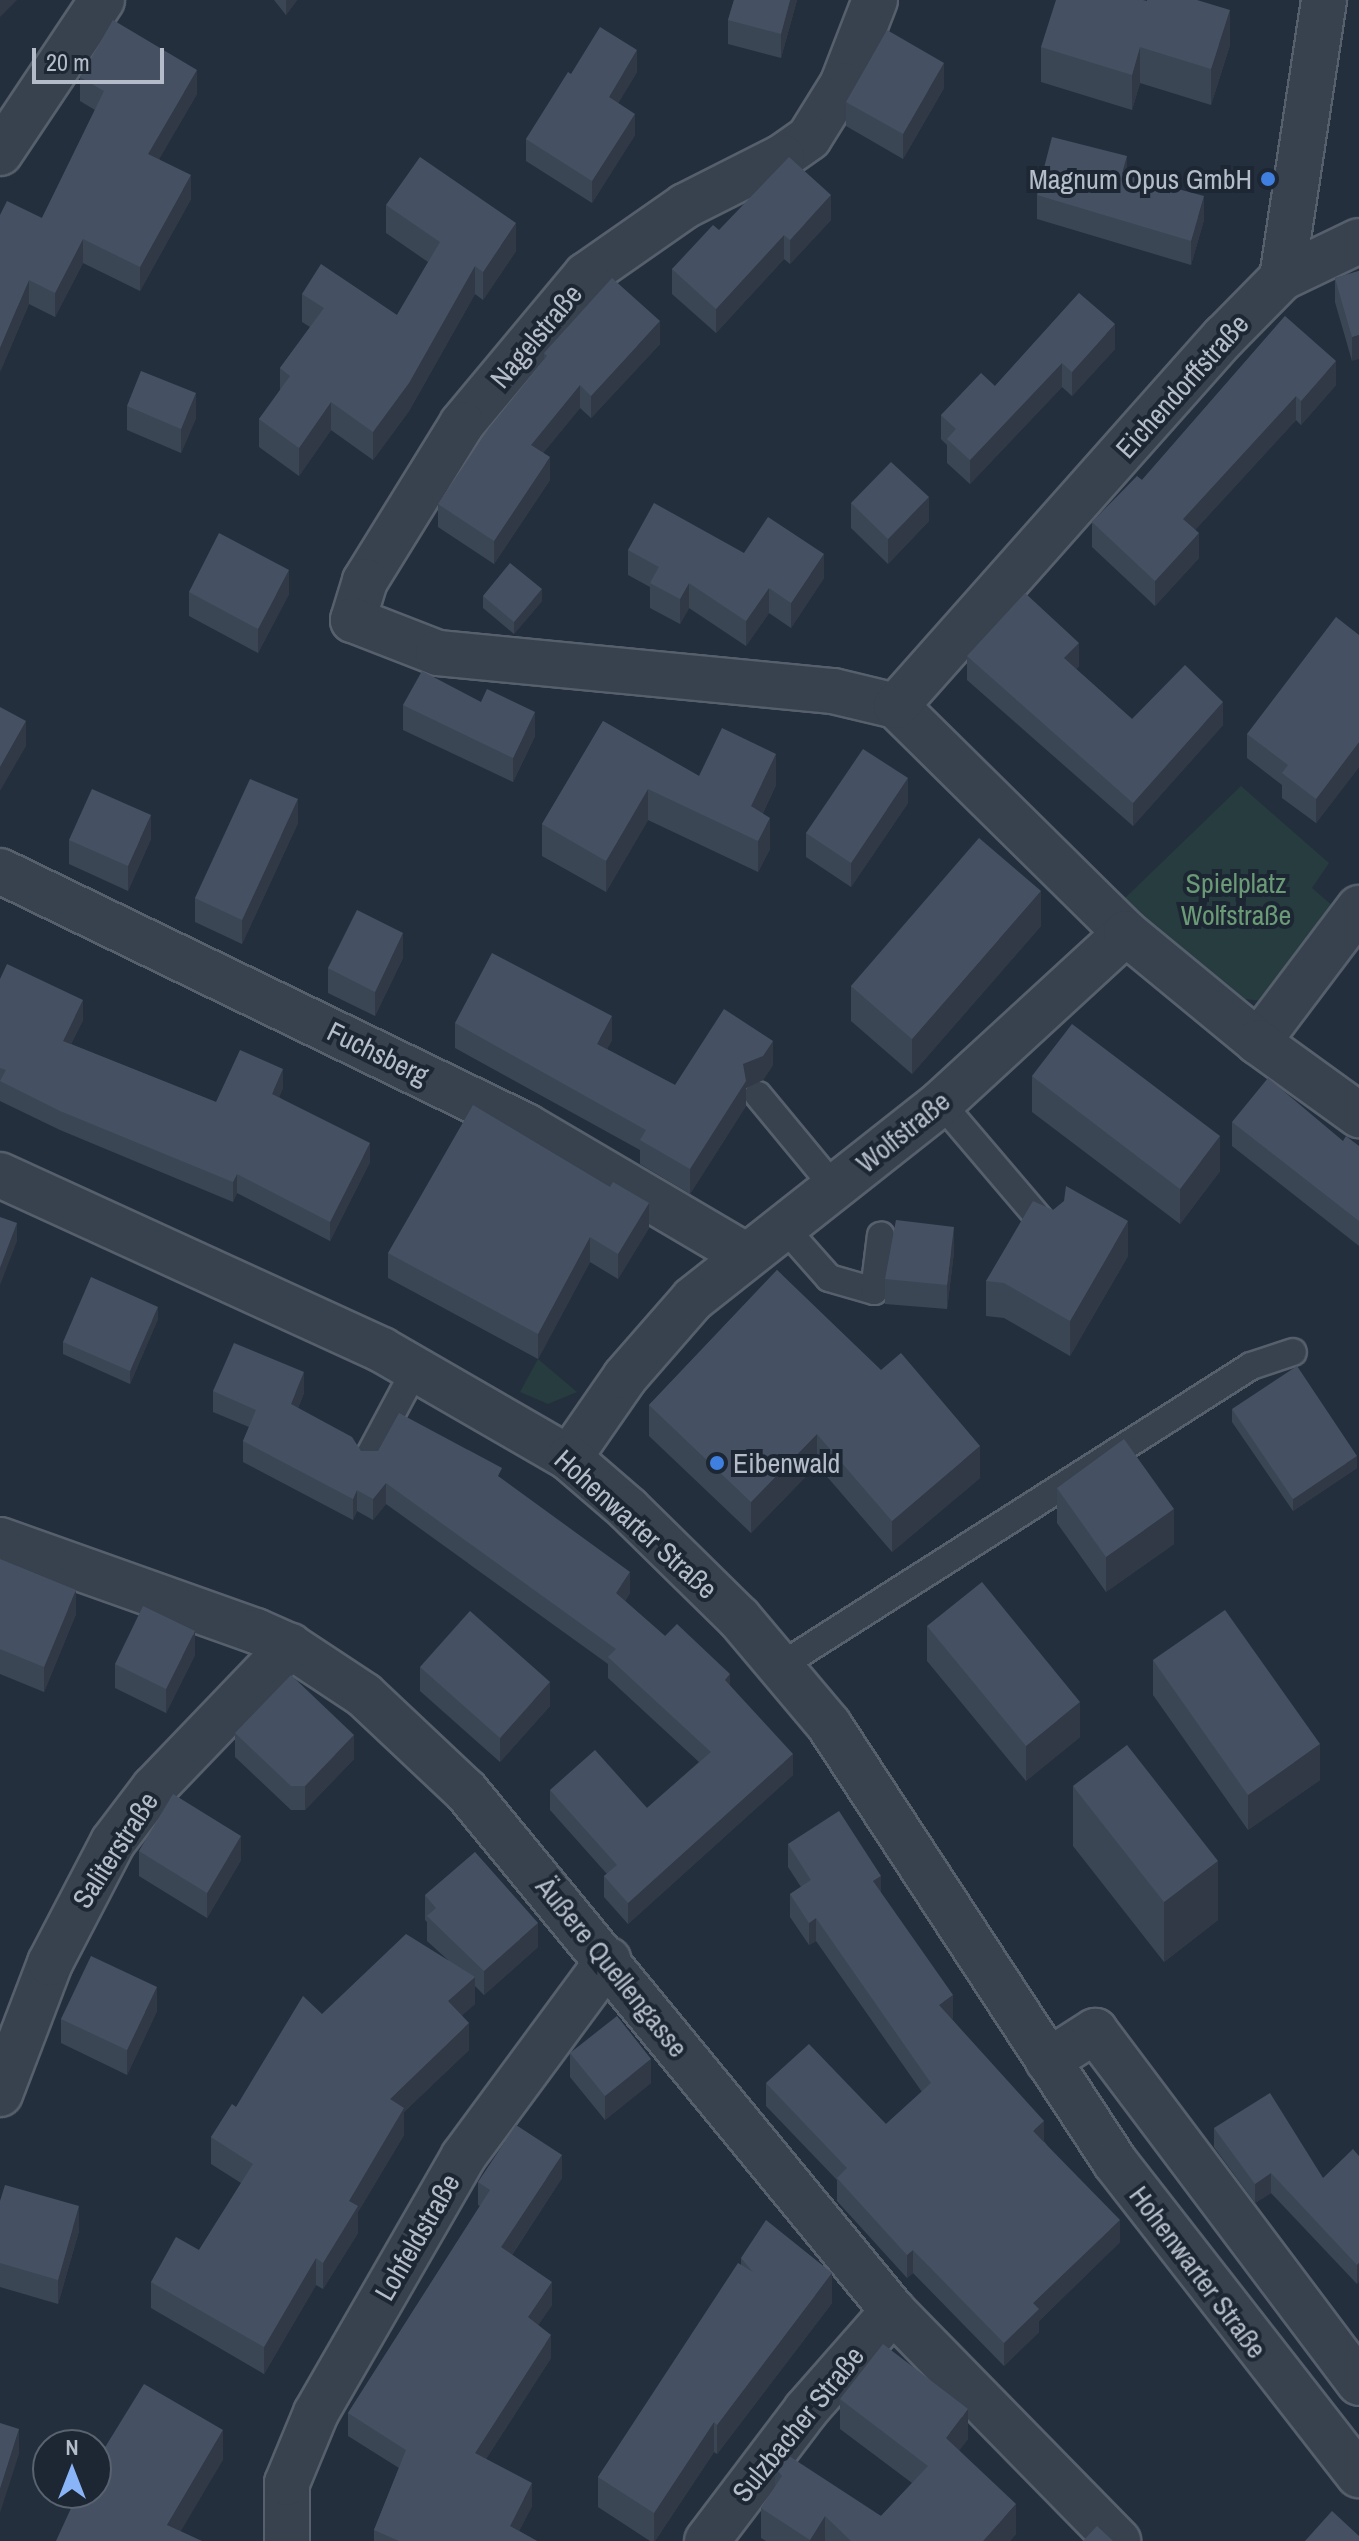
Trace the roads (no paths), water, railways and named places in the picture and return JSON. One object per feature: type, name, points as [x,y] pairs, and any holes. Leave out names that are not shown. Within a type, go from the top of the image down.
[{"type":"street","points":[[0,153],[102,0]]},
{"type":"street","name":"Nagelstraße","points":[[875,0],[842,85],[809,138],[685,206],[586,275],[462,424],[365,581],[353,620],[438,653],[501,663],[833,691],[896,706]]},
{"type":"street","points":[[1282,278],[1324,0]]},
{"type":"street","points":[[1282,278],[1359,241]]},
{"type":"street","name":"Eichendorffstraße","points":[[896,706],[1224,337],[1282,278]]},
{"type":"street","points":[[896,706],[1126,933],[1258,1042],[1359,1115]]},
{"type":"street","name":"Fuchsberg","points":[[0,871],[526,1126],[745,1255]]},
{"type":"street","points":[[1258,1042],[1359,908]]},
{"type":"street","name":"Wolfstraße","points":[[569,1458],[655,1340],[745,1255],[941,1103],[1126,933]]},
{"type":"street","name":"Hohenwarter Straße","points":[[0,1175],[416,1368],[569,1458],[686,1566],[782,1665],[874,1791],[1048,2061],[1189,2261],[1359,2475]]},
{"type":"street","name":"Äußere Quellengasse","points":[[0,1540],[110,1575],[290,1646],[364,1695],[466,1791],[608,1960],[893,2311],[1118,2541]]},
{"type":"street","name":"Saliterstraße","points":[[0,2094],[50,1963],[113,1842],[154,1788],[290,1646]]},
{"type":"street","name":"Lohfeldstraße","points":[[287,2541],[287,2483],[316,2413],[463,2157],[608,1960]]},
{"type":"street","points":[[1048,2061],[1095,2031],[1359,2383]]},
{"type":"street","name":"Sulzbacher Straße","points":[[707,2541],[806,2410],[893,2311]]},
{"type":"lane","points":[[758,1095],[834,1187]]},
{"type":"lane","points":[[941,1103],[1049,1230]]},
{"type":"lane","points":[[783,1226],[829,1278],[874,1291],[881,1235]]},
{"type":"lane","points":[[782,1665],[1251,1366],[1293,1352]]},
{"type":"lane","points":[[368,1458],[416,1368]]},
{"type":"place","name":"Magnum Opus GmbH","points":[[1268,179]]},
{"type":"place","name":"Eibenwald","points":[[717,1463]]},
{"type":"park label","name":"Spielplatz Wolfstraße","points":[[1236,899]]}]
